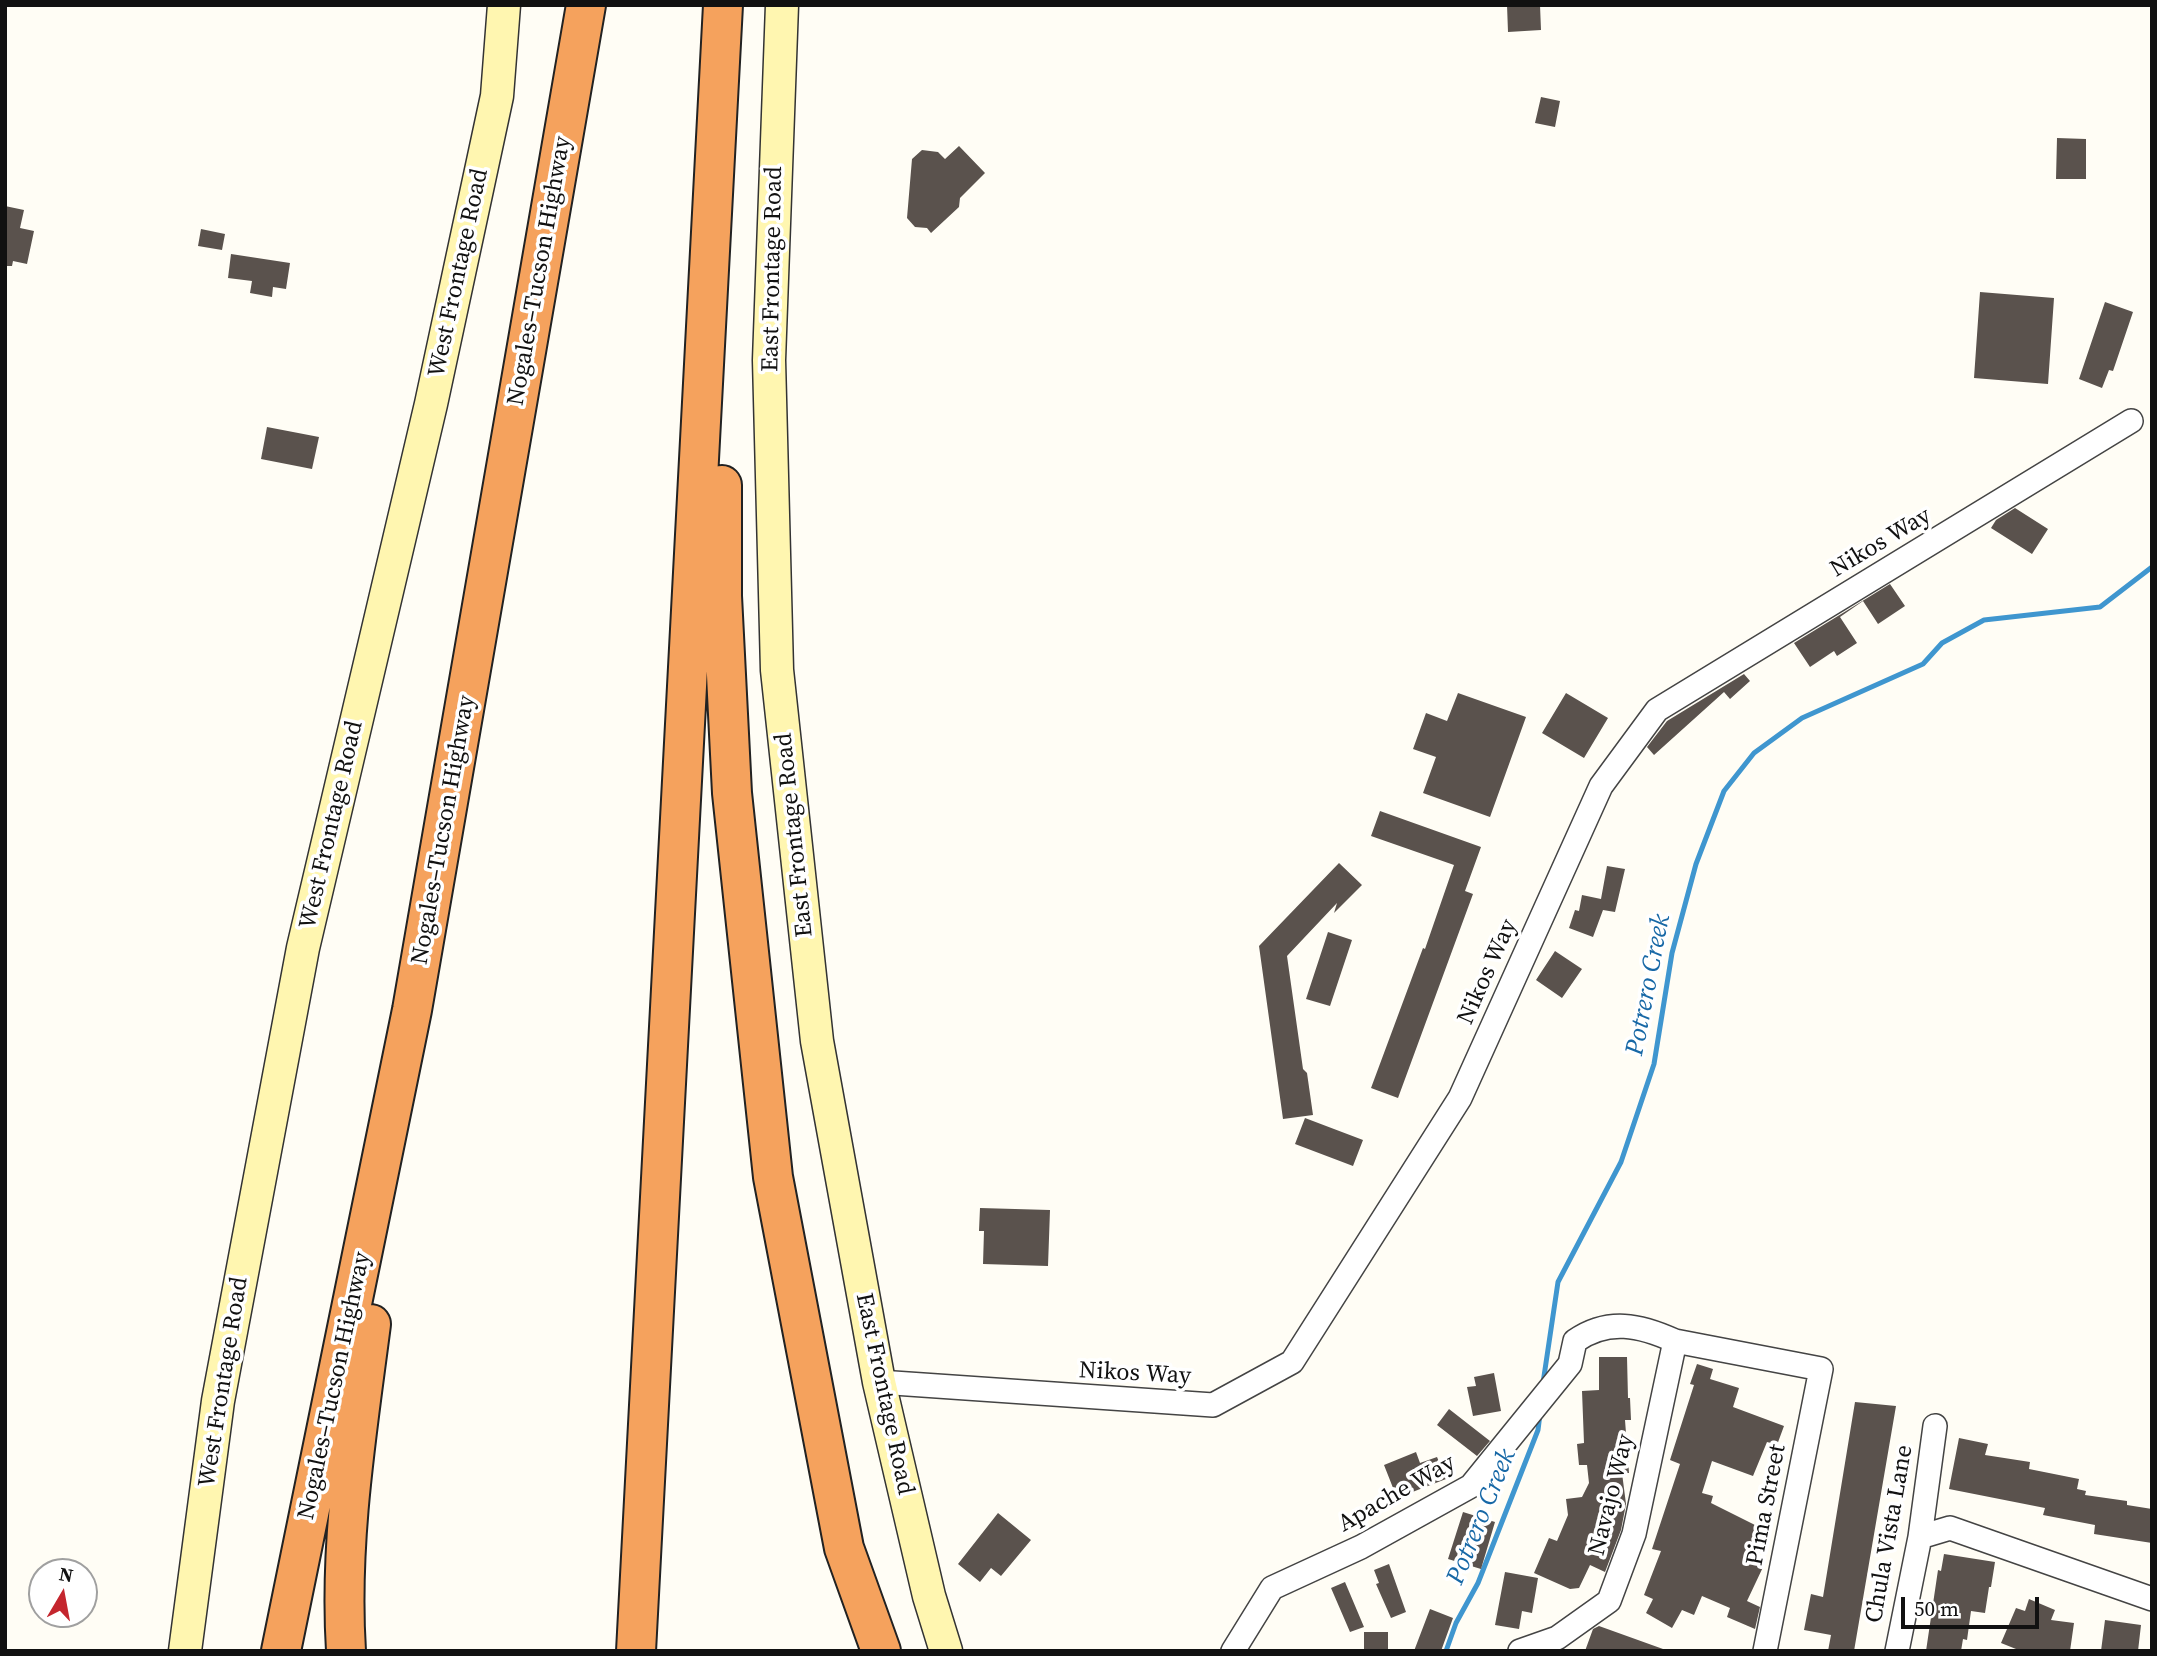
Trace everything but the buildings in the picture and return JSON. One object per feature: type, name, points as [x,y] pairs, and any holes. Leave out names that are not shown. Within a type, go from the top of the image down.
[{"type":"highway","name":"Nogales–Tucson Highway","points":[[281,1651],[412,1010],[586,5]]},
{"type":"highway","points":[[636,1651],[723,5]]},
{"type":"highway","points":[[705,350],[722,435],[722,596],[732,793],[773,1177],[844,1548],[881,1651]]},
{"type":"highway","points":[[346,1651],[344,1620],[350,1497],[412,1010]]},
{"type":"street","name":"West Frontage Road","points":[[184,1651],[218,1401],[303,948],[431,404],[497,96],[504,5]]},
{"type":"street","name":"East Frontage Road","points":[[782,5],[769,360],[777,670],[817,1041],[879,1382],[929,1596],[946,1651]]},
{"type":"street","name":"Nikos Way","points":[[879,1382],[1213,1405],[1292,1362],[1460,1098],[1601,786],[1657,710],[2131,421]]},
{"type":"street","name":"Apache Way","points":[[1233,1651],[1272,1588],[1361,1547],[1471,1486],[1570,1364],[1575,1341],[1591,1329],[1613,1324],[1657,1333],[1675,1341],[1821,1369]]},
{"type":"street","name":"Navajo Way","points":[[1520,1651],[1555,1644],[1609,1601],[1634,1534],[1675,1341]]},
{"type":"street","name":"Pima Street","points":[[1765,1651],[1821,1369]]},
{"type":"street","name":"Chula Vista Lane","points":[[1896,1651],[1920,1537],[1935,1426]]},
{"type":"street","points":[[1920,1537],[1950,1528],[2152,1599]]},
{"type":"waterway","name":"Potrero Creek","points":[[1543,1383],[1558,1282],[1621,1162],[1654,1064],[1672,953],[1696,864],[1724,791],[1754,753],[1802,718],[1923,664],[1942,643],[1984,620],[2100,607],[2152,567]]},
{"type":"waterway","name":"Potrero Creek","points":[[1446,1651],[1456,1623],[1478,1583],[1538,1430],[1540,1414]]}]
